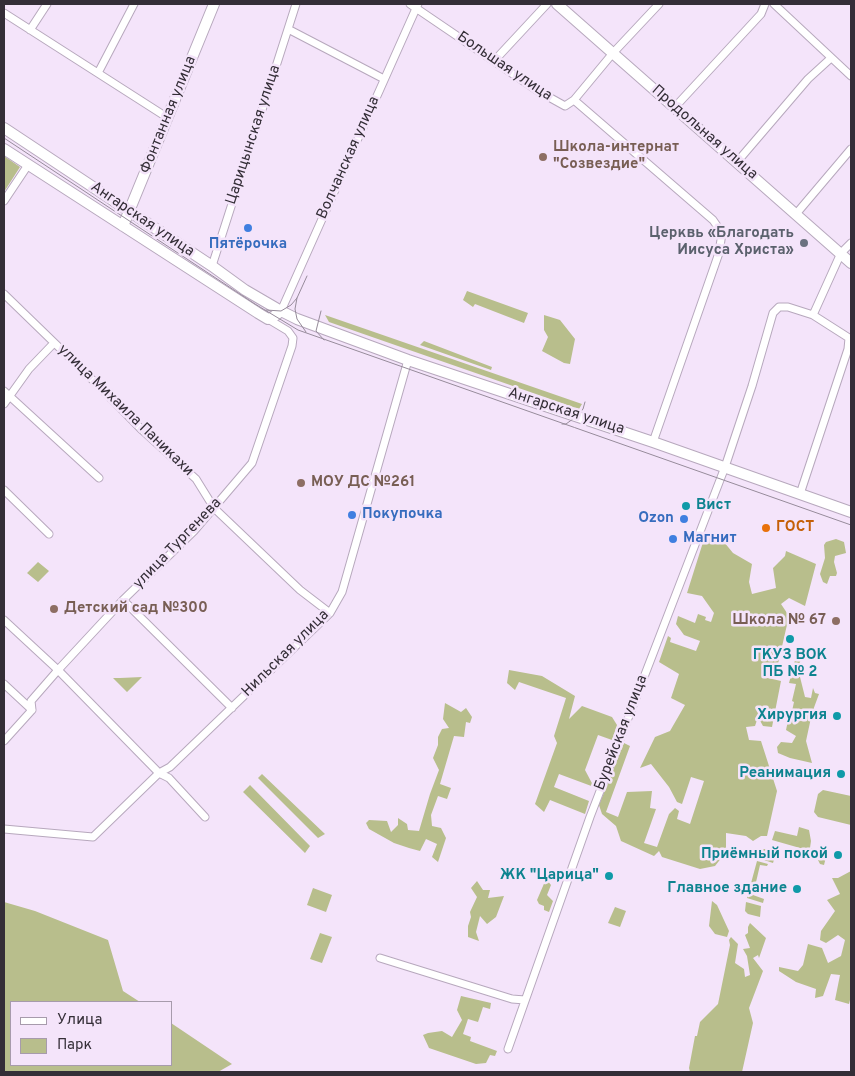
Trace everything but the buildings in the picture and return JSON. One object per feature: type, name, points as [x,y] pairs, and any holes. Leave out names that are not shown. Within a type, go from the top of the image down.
[{"type":"main road","name":"Фонтанная улица","points":[[123,226],[214,4]]},
{"type":"main road","name":"Продольная улица","points":[[557,4],[851,263]]},
{"type":"main road","name":"Ангарская улица","points":[[4,128],[212,266],[245,290],[274,317]]},
{"type":"main road","name":"Ангарская улица","points":[[4,148],[123,226],[274,317],[316,326],[408,360],[653,442],[851,512]]},
{"type":"street","points":[[30,30],[47,4]]},
{"type":"street","points":[[98,73],[134,4]]},
{"type":"street","name":"Царицынская улица","points":[[212,266],[296,4]]},
{"type":"street","points":[[494,61],[547,4]]},
{"type":"street","points":[[574,100],[613,53],[659,4]]},
{"type":"street","points":[[675,108],[761,14],[765,4]]},
{"type":"street","points":[[774,4],[851,76]]},
{"type":"street","name":"Большая улица","points":[[415,5],[538,91],[565,106],[574,100],[713,220],[722,233],[719,253],[653,442]]},
{"type":"street","name":"Волчанская улица","points":[[274,317],[384,79],[415,5]]},
{"type":"street","points":[[4,13],[168,118]]},
{"type":"street","points":[[288,29],[384,79]]},
{"type":"street","points":[[737,162],[808,79],[831,58]]},
{"type":"street","points":[[796,214],[851,149]]},
{"type":"street","points":[[4,201],[28,164]]},
{"type":"street","points":[[800,494],[848,349],[849,338],[813,315],[841,254],[851,243]]},
{"type":"street","name":"улица Михаила Паникахи","points":[[4,294],[142,430],[196,479],[214,508],[300,590],[330,613]]},
{"type":"street","name":"Бурейская улица","points":[[508,1049],[590,817],[725,468],[773,313],[779,307],[788,307],[813,315]]},
{"type":"street","name":"улица Тургенева","points":[[4,741],[32,710],[31,701],[58,670],[123,600],[184,541],[252,462],[292,346],[293,338],[274,317]]},
{"type":"street","points":[[4,404],[30,369],[54,343]]},
{"type":"street","name":"Нильская улица","points":[[4,829],[93,837],[160,773],[170,767],[330,613],[342,592],[408,360]]},
{"type":"street","points":[[4,390],[99,478]]},
{"type":"street","points":[[4,490],[49,534]]},
{"type":"street","points":[[123,600],[232,708]]},
{"type":"street","points":[[4,620],[58,670],[160,773],[170,778],[205,816]]},
{"type":"street","points":[[4,684],[32,710]]},
{"type":"street","points":[[380,958],[512,999],[525,1000]]},
{"type":"green space","points":[[4,156],[20,167],[4,192]]},
{"type":"green space","points":[[467,291],[528,313],[524,323],[475,304],[473,307],[463,300]]},
{"type":"green space","points":[[325,315],[582,404],[579,409],[329,322]]},
{"type":"green space","points":[[544,315],[560,320],[575,339],[570,364],[564,363],[542,351],[548,337],[544,330]]},
{"type":"green space","points":[[424,341],[492,367],[491,370],[420,345]]},
{"type":"green space","points":[[705,536],[724,542],[733,553],[752,564],[749,582],[752,594],[776,588],[773,568],[785,556],[786,551],[816,564],[805,606],[789,598],[781,604],[789,616],[778,664],[772,663],[768,678],[781,681],[772,727],[763,726],[758,717],[755,726],[746,727],[749,740],[761,741],[777,791],[767,836],[761,836],[753,841],[746,836],[726,833],[726,852],[715,866],[700,869],[662,857],[659,851],[654,856],[621,841],[616,826],[602,814],[599,805],[624,743],[630,746],[606,812],[618,817],[627,792],[652,791],[650,808],[656,809],[644,843],[657,847],[669,814],[675,808],[679,811],[677,819],[690,824],[704,781],[691,777],[682,804],[677,802],[669,787],[651,764],[640,768],[655,737],[670,731],[685,705],[671,698],[679,674],[659,662],[668,636],[671,638],[670,642],[696,651],[700,641],[684,635],[676,624],[678,616],[695,623],[698,614],[706,617],[705,620],[711,622],[714,613],[702,596],[687,593]]},
{"type":"green space","points":[[836,539],[844,542],[846,553],[835,556],[834,562],[837,573],[836,576],[830,576],[827,584],[823,582],[820,574],[825,558],[824,545],[826,542]]},
{"type":"green space","points":[[38,562],[49,571],[38,582],[27,573]]},
{"type":"green space","points":[[798,649],[803,652],[798,669],[805,697],[811,698],[813,688],[815,693],[819,694],[812,713],[806,741],[812,763],[778,753],[777,747],[781,742],[792,743],[796,736],[786,730],[794,702],[792,701],[796,684],[789,683]]},
{"type":"green space","points":[[509,670],[542,676],[575,696],[569,719],[582,706],[612,717],[617,725],[612,740],[598,735],[585,770],[594,787],[559,774],[554,787],[589,801],[585,814],[550,800],[544,812],[535,804],[557,743],[554,736],[566,698],[519,682],[515,690],[507,683]]},
{"type":"green space","points":[[142,677],[127,692],[113,678],[120,678]]},
{"type":"green space","points":[[445,703],[461,712],[466,708],[472,717],[470,723],[466,722],[464,737],[454,736],[440,784],[451,788],[447,799],[438,796],[431,815],[432,826],[441,828],[446,838],[438,862],[432,857],[437,844],[426,839],[420,851],[409,848],[394,843],[369,829],[366,823],[369,820],[387,821],[391,832],[398,825],[398,818],[407,824],[408,830],[419,831],[439,770],[433,758],[438,745],[438,737],[442,729],[449,728],[443,719]]},
{"type":"green space","points":[[262,774],[325,834],[318,838],[258,778]]},
{"type":"green space","points":[[250,785],[310,846],[305,853],[243,792]]},
{"type":"green space","points":[[823,790],[851,796],[851,825],[818,817],[814,812],[818,794]]},
{"type":"green space","points":[[799,827],[809,830],[810,848],[827,853],[824,865],[820,864],[814,852],[772,840],[775,831],[797,836]]},
{"type":"green space","points":[[763,849],[777,850],[773,863],[758,858],[759,853]]},
{"type":"green space","points":[[757,861],[768,864],[767,866],[760,865],[753,895],[764,899],[763,903],[747,898]]},
{"type":"green space","points":[[851,871],[851,996],[849,1004],[835,1000],[840,975],[831,974],[823,996],[815,998],[816,989],[796,982],[779,971],[779,967],[798,971],[803,965],[808,944],[822,948],[828,963],[841,956],[845,940],[838,935],[826,943],[820,940],[821,931],[835,911],[827,900],[840,894],[832,878],[838,878]]},
{"type":"green space","points":[[546,879],[551,885],[547,895],[553,901],[549,912],[544,910],[544,906],[539,904],[537,900]]},
{"type":"green space","points":[[477,881],[483,890],[490,890],[488,898],[504,896],[496,917],[487,924],[480,916],[476,932],[479,941],[468,937],[470,912],[477,897],[471,888]]},
{"type":"green space","points":[[313,888],[332,895],[326,912],[307,905]]},
{"type":"green space","points":[[712,901],[717,905],[729,931],[727,937],[715,934],[709,926]]},
{"type":"green space","points":[[4,902],[35,911],[108,940],[123,991],[138,1001],[10,1001],[10,1066],[172,1066],[172,1024],[232,1064],[218,1072],[4,1072]]},
{"type":"green space","points":[[746,902],[761,906],[760,917],[748,914],[745,911]]},
{"type":"green space","points":[[615,907],[626,911],[620,927],[608,923]]},
{"type":"green space","points":[[750,923],[766,938],[759,958],[758,955],[753,958],[763,971],[749,1008],[753,1023],[742,1072],[690,1072],[689,1068],[695,1036],[697,1036],[700,1022],[718,1004],[731,937],[738,944],[735,963],[744,969],[745,977],[750,975],[747,956],[743,949],[750,948],[745,935],[748,933]]},
{"type":"green space","points":[[320,933],[332,937],[322,963],[310,959]]},
{"type":"green space","points":[[461,996],[491,1003],[490,1009],[483,1007],[478,1022],[468,1019],[463,1034],[471,1037],[470,1041],[497,1051],[495,1056],[490,1055],[486,1063],[476,1064],[429,1048],[423,1035],[442,1031],[452,1037],[462,1020],[457,1010]]},
{"type":"tram line","points":[[4,138],[255,304],[298,330],[851,525]]},
{"type":"tram line","points":[[266,310],[281,311],[291,305],[297,298],[307,276]]},
{"type":"tram line","points":[[297,298],[295,309],[297,319],[306,332]]},
{"type":"tram line","points":[[321,311],[316,331],[324,340]]},
{"type":"tram line","points":[[562,424],[566,424],[577,416],[583,409],[585,402]]},
{"type":"place","name":"Школа-интернат \"Созвездие\"","points":[[543,157]]},
{"type":"place","name":"Пятёрочка","points":[[248,228]]},
{"type":"place","name":"Церквь «Благодать Иисуса Христа»","points":[[804,243]]},
{"type":"place","name":"МОУ ДС №261","points":[[301,483]]},
{"type":"place","name":"Вист","points":[[686,506]]},
{"type":"place","name":"Покупочка","points":[[352,515]]},
{"type":"place","name":"Ozon","points":[[684,519]]},
{"type":"place","name":"ГОСТ","points":[[766,528]]},
{"type":"place","name":"Магнит","points":[[673,539]]},
{"type":"place","name":"Детский сад №300","points":[[54,609]]},
{"type":"place","name":"Школа № 67","points":[[836,621]]},
{"type":"place","name":"ГКУЗ ВОК ПБ № 2","points":[[790,639]]},
{"type":"place","name":"Хирургия","points":[[837,716]]},
{"type":"place","name":"Реанимация","points":[[841,774]]},
{"type":"place","name":"Приёмный покой","points":[[838,855]]},
{"type":"place","name":"ЖК \"Царица\"","points":[[609,876]]},
{"type":"place","name":"Главное здание","points":[[797,889]]}]
